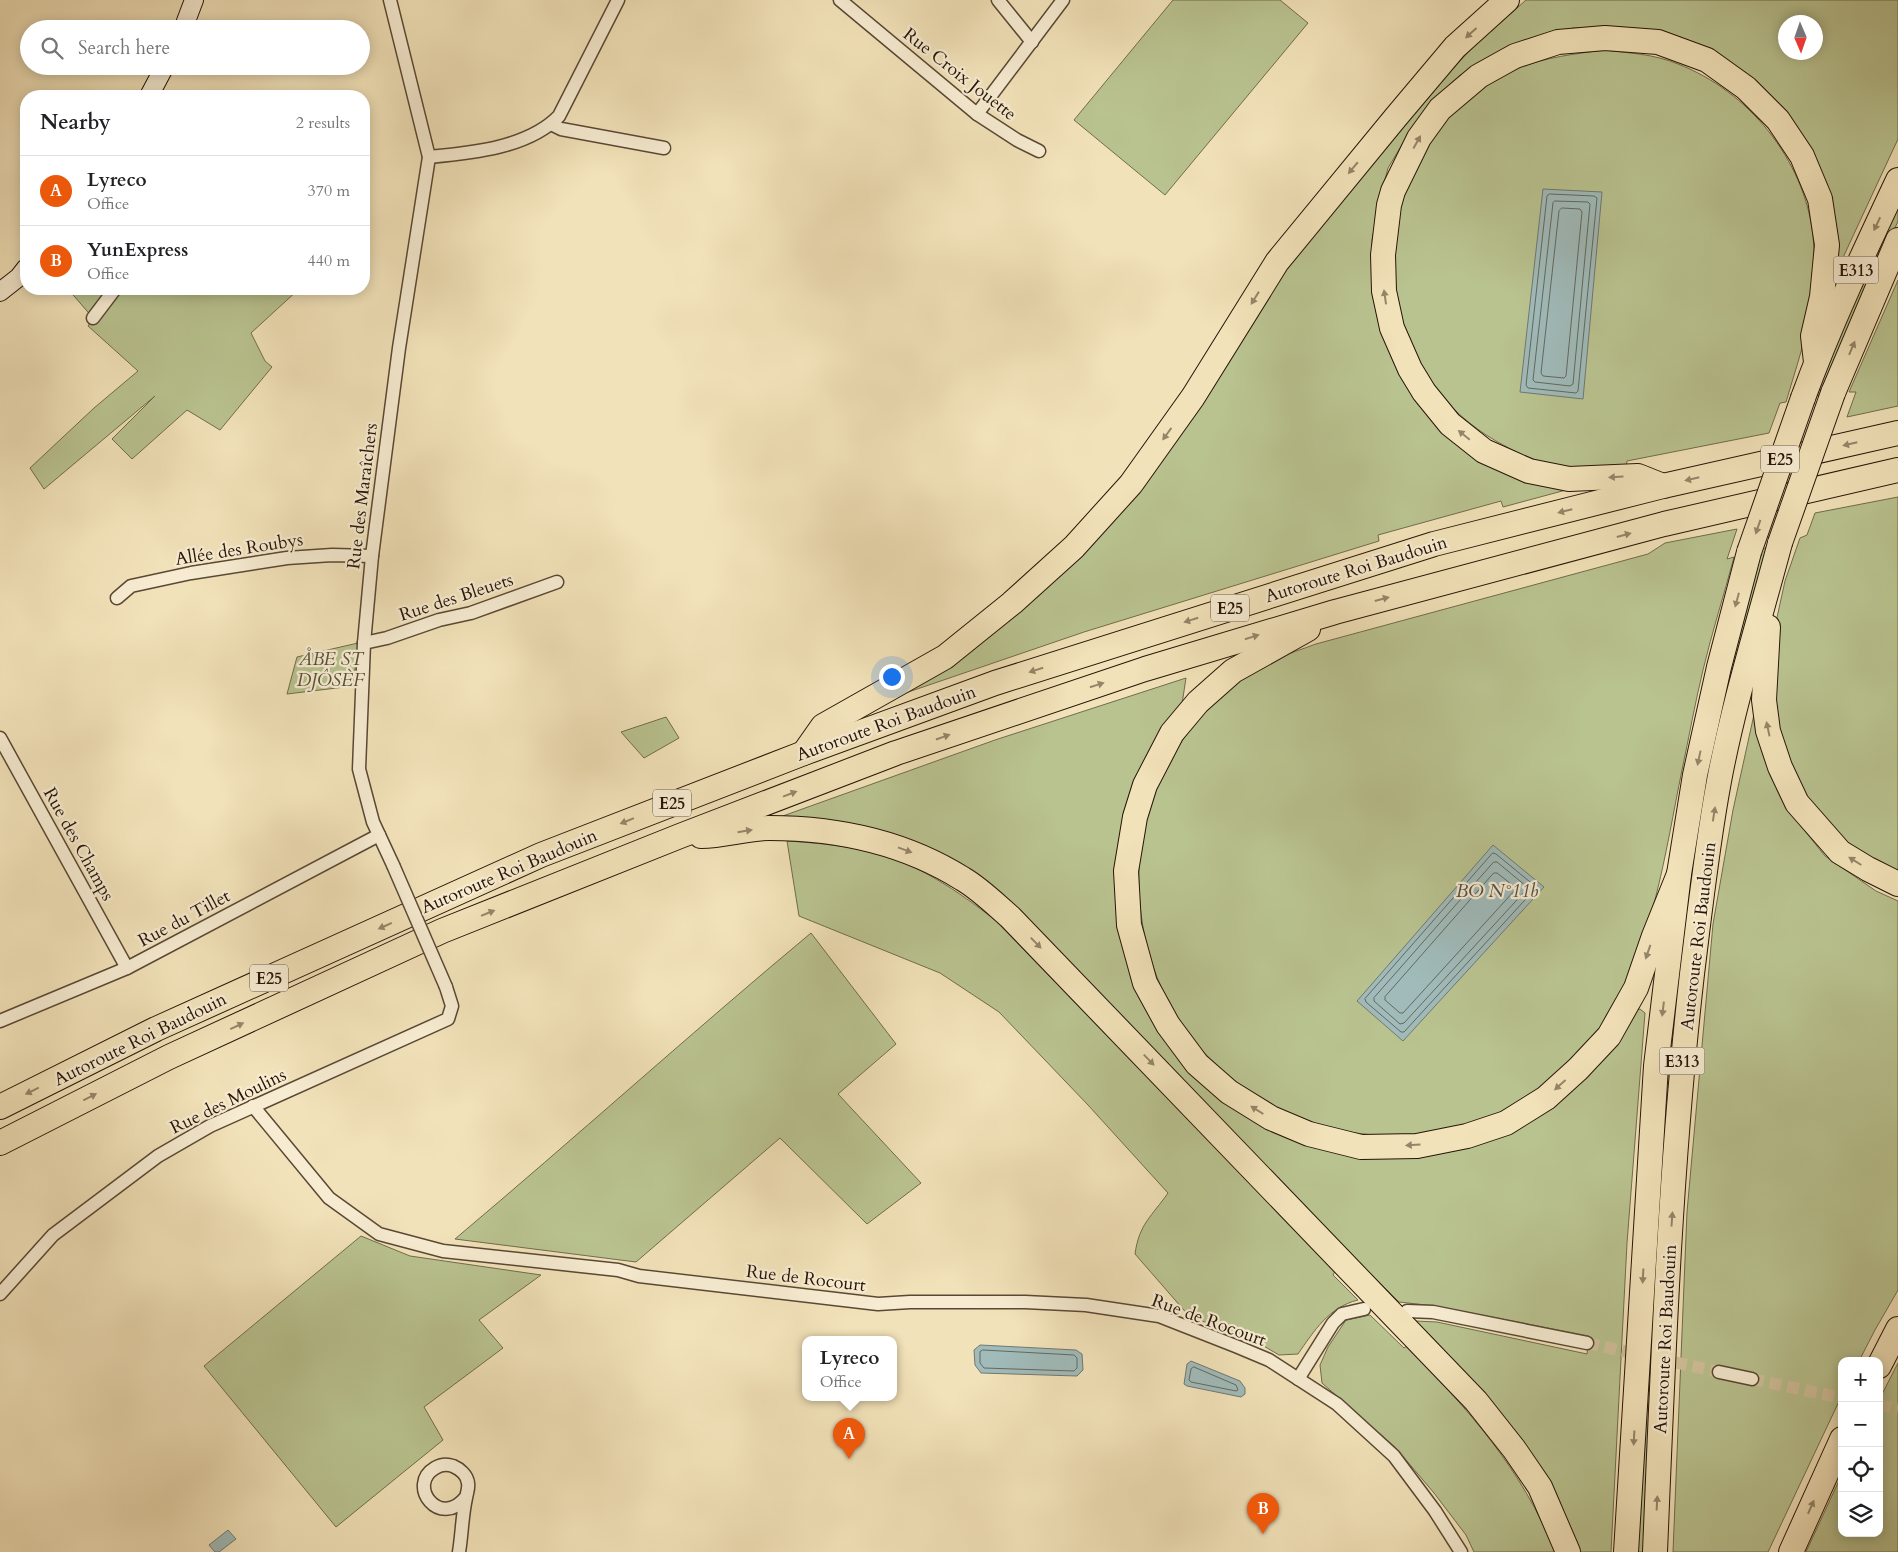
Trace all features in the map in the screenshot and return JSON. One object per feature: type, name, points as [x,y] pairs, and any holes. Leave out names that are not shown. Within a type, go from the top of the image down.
[{"type":"highway","points":[[804,753],[823,726],[945,656],[1012,603],[1074,547],[1131,484],[1193,397],[1277,262],[1455,47],[1507,0]]},
{"type":"highway","points":[[1663,486],[1638,476],[1569,479],[1529,472],[1484,451],[1450,424],[1424,392],[1410,369],[1392,328],[1384,290],[1383,255],[1389,205],[1393,191],[1419,138],[1440,109],[1478,76],[1515,56],[1558,42],[1605,38],[1658,42],[1707,60],[1746,88],[1778,120],[1802,156],[1820,199],[1827,245],[1822,297],[1813,336],[1816,362]]},
{"type":"highway","name":"E313","points":[[1626,1552],[1656,1066],[1679,874],[1695,775],[1719,667],[1749,552],[1816,362],[1898,180]]},
{"type":"highway","name":"Autoroute Roi Baudouin","points":[[1655,1552],[1670,1245],[1681,1074],[1701,901],[1719,781],[1744,672],[1780,543],[1833,393],[1898,240]]},
{"type":"highway","name":"Autoroute Roi Baudouin","points":[[0,1107],[156,1029],[541,855],[804,753],[995,683],[1434,544],[1663,486],[1898,433]]},
{"type":"highway","name":"E25","points":[[680,836],[896,753],[1145,669],[1335,612],[1664,524],[1898,470]]},
{"type":"highway","points":[[1771,578],[1764,700],[1768,731],[1780,767],[1796,803],[1840,852],[1898,884]]},
{"type":"highway","points":[[1335,612],[1290,641],[1233,671],[1198,702],[1172,733],[1146,785],[1135,817],[1126,880],[1129,925],[1145,983],[1168,1025],[1197,1064],[1228,1092],[1271,1118],[1309,1134],[1361,1146],[1417,1146],[1468,1136],[1506,1123],[1546,1098],[1578,1069],[1609,1036],[1636,988],[1654,936],[1679,874]]},
{"type":"highway","points":[[680,836],[718,836],[767,828],[823,830],[876,840],[919,856],[964,879],[1010,917],[1476,1401],[1514,1449],[1540,1487],[1568,1552]]},
{"type":"highway","name":"Autoroute Roi Baudouin","points":[[0,1143],[169,1057],[442,931],[680,836]]},
{"type":"highway","points":[[1883,1358],[1898,1329]]},
{"type":"highway","points":[[1791,1552],[1838,1447]]},
{"type":"street","points":[[186,20],[194,0]]},
{"type":"street","name":"Rue des Maraîchers","points":[[390,0],[429,157],[399,348],[372,556],[364,643],[359,769],[364,793],[379,835],[446,987]]},
{"type":"street","points":[[429,157],[480,152],[514,141],[551,124],[559,116],[618,0]]},
{"type":"street","name":"Rue Croix Jouette","points":[[840,0],[977,114],[1016,140],[1039,151]]},
{"type":"street","points":[[998,0],[1032,42]]},
{"type":"street","points":[[977,114],[1063,0]]},
{"type":"street","points":[[152,90],[160,75]]},
{"type":"street","points":[[551,124],[561,129],[664,148]]},
{"type":"street","points":[[0,292],[20,276]]},
{"type":"street","points":[[93,318],[110,295]]},
{"type":"street","name":"Allée des Roubys","points":[[117,598],[131,586],[200,572],[287,558],[332,554],[372,556]]},
{"type":"street","name":"Rue des Bleuets","points":[[364,643],[387,638],[439,620],[471,612],[558,582]]},
{"type":"street","name":"Rue des Champs","points":[[0,738],[127,968]]},
{"type":"street","name":"Rue du Tillet","points":[[0,1021],[127,968],[379,835]]},
{"type":"street","name":"Rue des Moulins","points":[[0,1294],[53,1235],[158,1156],[210,1126],[448,1019],[452,1006],[446,987]]},
{"type":"street","name":"Rue de Rocourt","points":[[253,1106],[329,1198],[378,1234],[443,1251],[618,1270],[639,1276],[878,1304],[910,1302],[1057,1303],[1120,1309],[1159,1316],[1193,1328],[1269,1360],[1337,1404],[1394,1456],[1435,1511],[1461,1552]]},
{"type":"street","points":[[1298,1379],[1333,1323],[1342,1314],[1364,1309]]},
{"type":"street","points":[[1407,1311],[1433,1312],[1587,1343]]},
{"type":"street","points":[[1719,1372],[1752,1379]]},
{"type":"street","points":[[460,1552],[466,1497]]},
{"type":"green space","points":[[1173,0],[1280,0],[1308,23],[1165,195],[1074,120]]},
{"type":"green space","points":[[1526,0],[1898,0],[1898,139],[1834,277],[1798,130],[1762,87],[1726,61],[1661,34],[1620,27],[1573,28],[1531,38],[1489,57],[1459,76],[1432,101],[1409,133],[1388,168],[1379,203],[1372,240],[1373,286],[1420,401],[1566,490],[1503,507],[1501,501],[1378,535],[1379,541],[1084,632],[885,700],[1109,517],[1280,268],[1373,155],[1472,48]]},
{"type":"green space","points":[[1604,50],[1641,54],[1678,64],[1704,76],[1727,91],[1749,110],[1768,131],[1785,155],[1798,180],[1807,207],[1813,235],[1815,269],[1814,303],[1800,357],[1786,402],[1780,403],[1769,433],[1627,461],[1626,468],[1601,470],[1559,467],[1518,453],[1496,441],[1460,415],[1431,383],[1411,346],[1398,306],[1393,264],[1397,222],[1409,181],[1430,142],[1452,112],[1470,97],[1509,72],[1529,64],[1550,59]]},
{"type":"green space","points":[[1898,201],[1898,221],[1823,395],[1814,396]]},
{"type":"green space","points":[[1898,280],[1898,406],[1847,417],[1856,392],[1849,392]]},
{"type":"green space","points":[[73,295],[292,295],[251,333],[265,361],[272,367],[220,430],[187,410],[132,459],[112,439],[155,396],[44,489],[30,468],[94,408],[138,371],[88,326],[93,318]]},
{"type":"green space","points":[[1898,497],[1898,879],[1830,831],[1796,781],[1774,722],[1776,622],[1785,581],[1800,538],[1807,535],[1815,513]]},
{"type":"green space","points":[[1737,529],[1727,559],[1734,557],[1703,670],[1663,867],[1646,931],[1635,962],[1621,992],[1605,1020],[1578,1054],[1546,1084],[1528,1097],[1489,1118],[1440,1131],[1398,1136],[1356,1133],[1315,1124],[1296,1117],[1277,1108],[1245,1088],[1216,1065],[1192,1038],[1172,1009],[1157,977],[1146,943],[1140,907],[1139,869],[1143,825],[1154,793],[1162,775],[1183,740],[1209,708],[1246,674],[1275,659],[1316,644],[1648,554],[1665,543]]},
{"type":"green space","points":[[1771,546],[1713,779],[1646,1552],[1635,1552],[1665,1068],[1704,778],[1729,671],[1762,549]]},
{"type":"green space","name":"ÅBE ST DJÔSÈF","points":[[358,643],[353,686],[287,694],[297,657]]},
{"type":"green space","points":[[1186,678],[1182,704],[1130,797],[1121,830],[1117,876],[1120,927],[1191,1070],[1362,1151],[1507,1127],[1633,1011],[1640,1009],[1645,1013],[1627,1243],[1611,1552],[1574,1552],[1441,1354],[1444,1350],[1416,1321],[1437,1322],[1587,1354],[1589,1336],[1435,1306],[1399,1302],[1371,1274],[1366,1277],[966,875],[780,817],[995,740]]},
{"type":"green space","points":[[1755,710],[1767,765],[1788,810],[1825,856],[1876,891],[1898,901],[1898,1290],[1861,1357],[1838,1357],[1838,1403],[1768,1552],[1673,1552],[1687,1212],[1713,924],[1733,810]]},
{"type":"green space","points":[[666,717],[679,738],[644,758],[621,732]]},
{"type":"green space","points":[[787,841],[850,848],[871,852],[905,863],[952,889],[995,920],[1335,1271],[1333,1275],[1358,1300],[1348,1303],[1330,1314],[1316,1329],[1298,1354],[1279,1355],[1257,1342],[1189,1316],[1135,1254],[1143,1228],[1168,1193],[1088,1105],[999,1012],[940,973],[799,916]]},
{"type":"green space","points":[[811,933],[896,1044],[838,1094],[921,1183],[867,1224],[780,1138],[636,1262],[455,1239],[722,1009]]},
{"type":"green space","points":[[361,1236],[410,1256],[541,1275],[479,1320],[503,1348],[424,1407],[443,1440],[336,1527],[204,1366]]},
{"type":"green space","points":[[1370,1315],[1404,1348],[1407,1346],[1451,1393],[1492,1442],[1527,1493],[1555,1552],[1474,1552],[1466,1535],[1395,1447],[1322,1383],[1320,1365],[1328,1347],[1346,1320]]},
{"type":"green space","points":[[1898,1363],[1898,1552],[1806,1552],[1838,1483],[1838,1537],[1883,1537],[1883,1392]]},
{"type":"water","points":[[1543,189],[1602,192],[1583,399],[1520,392]]},
{"type":"water","name":"BO N°11b","points":[[1493,845],[1544,887],[1403,1041],[1357,1001]]},
{"type":"water","points":[[980,1345],[1076,1350],[1082,1354],[1083,1370],[1077,1376],[981,1373],[975,1365],[974,1350]]},
{"type":"water","points":[[1191,1361],[1240,1381],[1245,1388],[1245,1394],[1241,1397],[1187,1386],[1184,1384],[1187,1364]]},
{"type":"water","points":[[228,1530],[236,1539],[219,1552],[215,1552],[209,1545]]},
{"type":"tunnel","points":[[1587,1343],[1719,1372]]},
{"type":"tunnel","points":[[1752,1379],[1838,1397]]},
{"type":"tunnel","points":[[1883,1406],[1898,1409]]},
{"type":"place","name":"Lyreco","points":[[849,1459]]},
{"type":"place","name":"YunExpress","points":[[1263,1534]]}]
